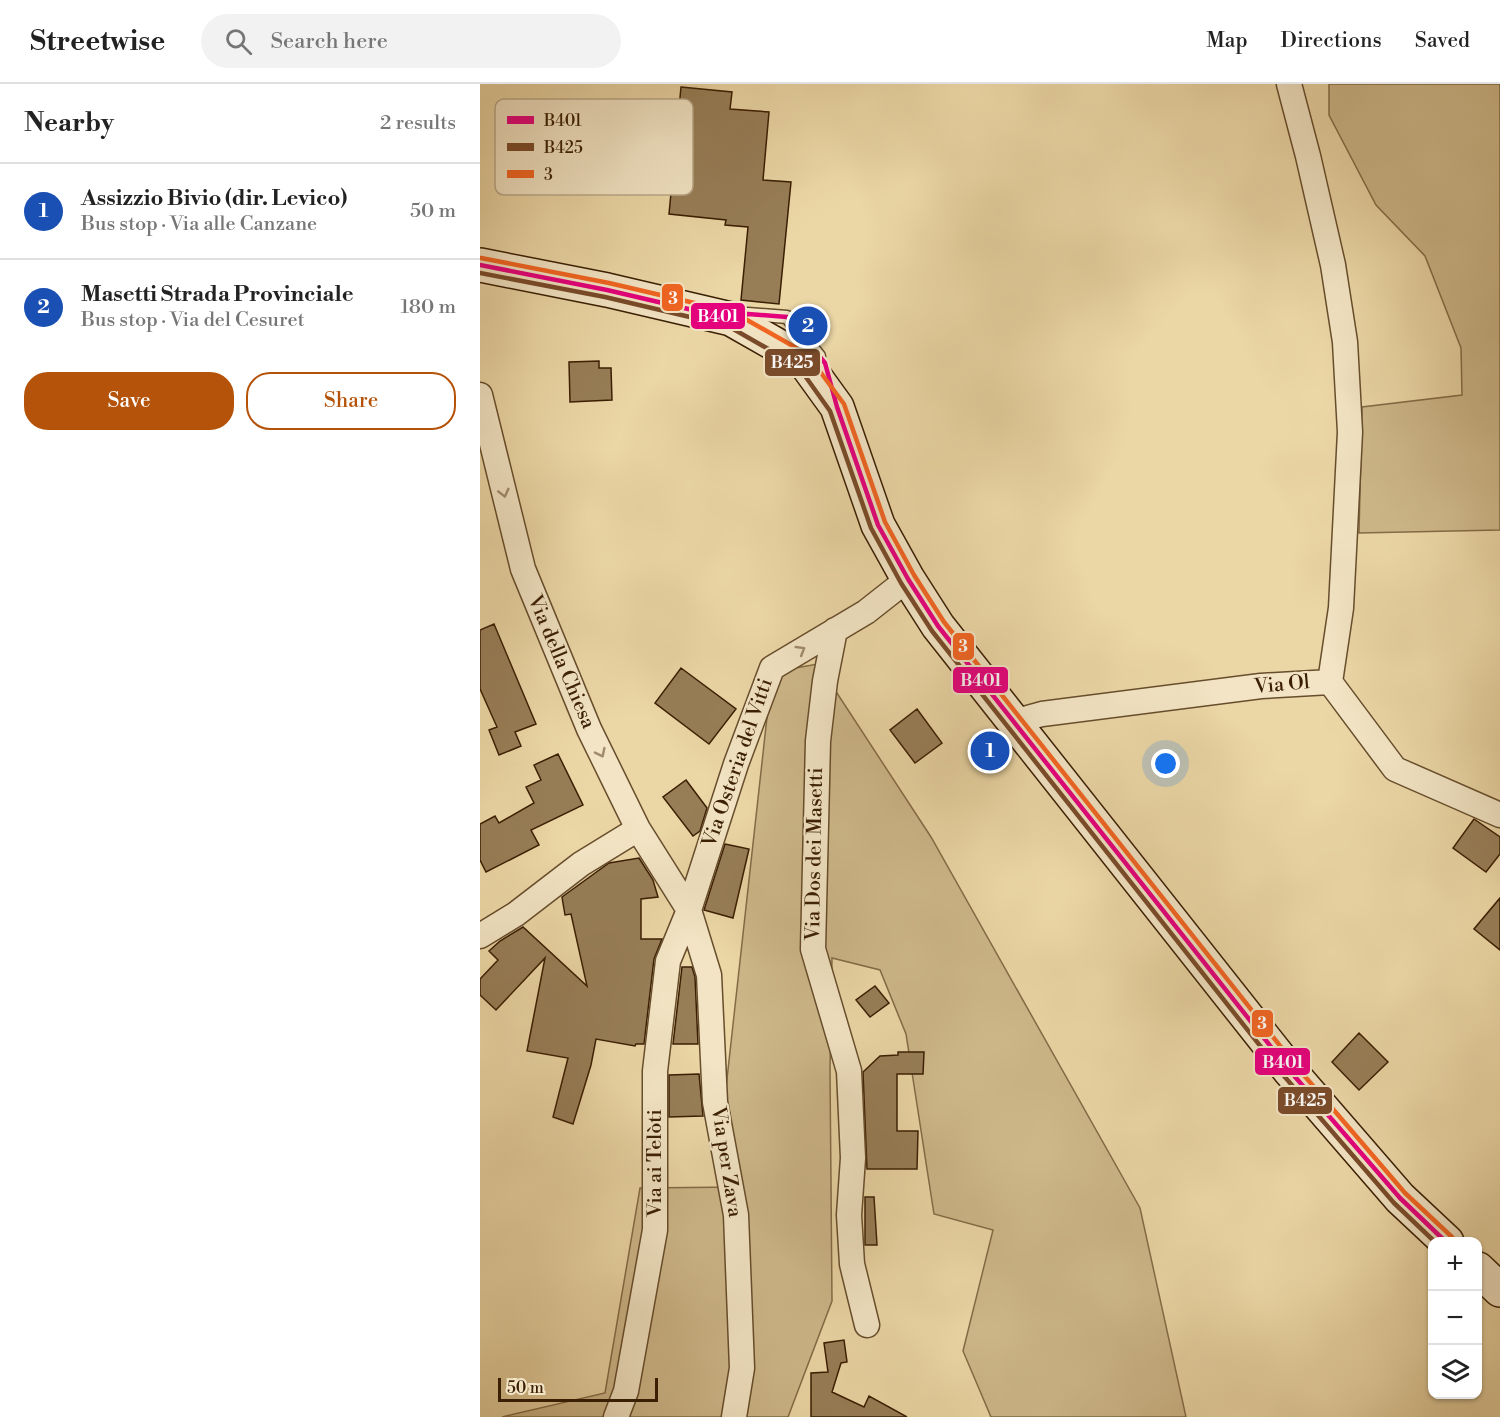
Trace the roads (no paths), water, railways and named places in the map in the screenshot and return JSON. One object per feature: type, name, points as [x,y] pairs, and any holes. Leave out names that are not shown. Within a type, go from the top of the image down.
[{"type":"main road","points":[[480,265],[607,290],[731,319],[803,360],[837,407],[878,525],[938,626],[1290,1071],[1400,1198],[1442,1237]]},
{"type":"main road","points":[[1482,1273],[1500,1290]]},
{"type":"street","points":[[1289,84],[1334,265],[1345,342],[1350,432],[1341,608],[1330,682]]},
{"type":"street","name":"Via della Chiesa","points":[[480,395],[523,569],[589,729],[638,829],[689,910]]},
{"type":"street","name":"Via Osteria del Vitti","points":[[689,910],[733,774],[772,668],[866,612],[908,579]]},
{"type":"street","name":"Via Dos dei Masetti","points":[[835,630],[825,681],[818,741],[813,949],[849,1071],[853,1158],[849,1215],[852,1264],[867,1325]]},
{"type":"street","name":"Via Ol","points":[[1013,722],[1042,714],[1262,686],[1330,682],[1395,769],[1500,815]]},
{"type":"street","points":[[480,936],[516,914],[581,864],[638,829]]},
{"type":"street","name":"Via ai Telòti","points":[[616,1417],[626,1391],[655,1230],[655,1071],[668,962],[689,910]]},
{"type":"street","name":"Via per Zava","points":[[689,910],[709,975],[715,1102],[736,1215],[742,1368],[734,1417]]},
{"type":"place","name":"Masetti Strada Provinciale","points":[[808,326]]},
{"type":"place","name":"Assizzio Bivio (dir. Levico)","points":[[990,751]]}]
